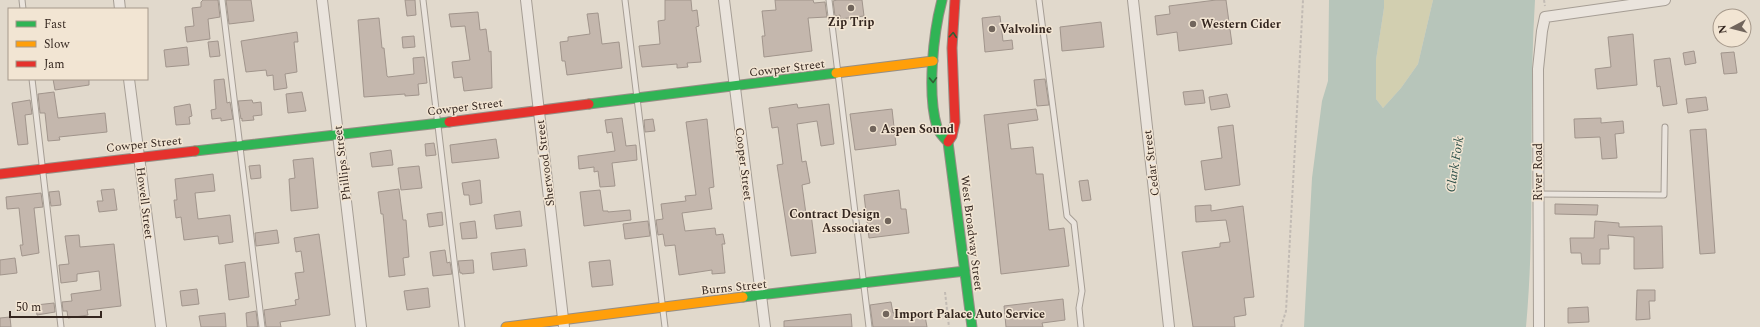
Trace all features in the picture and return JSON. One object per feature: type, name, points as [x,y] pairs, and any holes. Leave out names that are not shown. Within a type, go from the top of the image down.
[{"type":"street","name":"Phillips Street","points":[[322,0],[361,327]]},
{"type":"street","name":"Sherwood Street","points":[[526,0],[564,323]]},
{"type":"street","name":"Cooper Street","points":[[724,0],[765,327]]},
{"type":"street","points":[[933,0],[934,44]]},
{"type":"street","name":"West Broadway Street","points":[[942,0],[934,44],[934,103],[937,127],[948,142],[972,327]]},
{"type":"street","name":"West Broadway Street","points":[[948,142],[952,136],[955,122],[952,48],[955,0]]},
{"type":"street","name":"Cedar Street","points":[[1132,0],[1169,327]]},
{"type":"street","name":"River Road","points":[[1539,327],[1538,69],[1545,17],[1665,0]]},
{"type":"street","name":"Cowper Street","points":[[0,174],[139,156],[438,123],[933,61]]},
{"type":"street","name":"Howell Street","points":[[129,80],[160,327]]},
{"type":"street","name":"Burns Street","points":[[506,327],[564,323],[663,306],[761,296],[965,271]]},
{"type":"lane","points":[[222,0],[262,327]]},
{"type":"lane","points":[[423,0],[462,327]]},
{"type":"lane","points":[[626,0],[665,327]]},
{"type":"lane","points":[[829,0],[869,327]]},
{"type":"lane","points":[[1040,0],[1067,216],[1074,222],[1082,292],[1078,308],[1081,327]]},
{"type":"lane","points":[[32,80],[61,327]]},
{"type":"lane","points":[[1538,194],[1664,196],[1665,127]]},
{"type":"path","points":[[1282,327],[1286,311],[1303,0]]},
{"type":"path","points":[[945,292],[949,327]]},
{"type":"shaded area","points":[[1384,0],[1433,0],[1418,64],[1401,88],[1383,108],[1376,99],[1376,60]]},
{"type":"water","name":"Clark Fork","points":[[1329,0],[1384,0],[1376,60],[1376,99],[1383,108],[1401,88],[1418,64],[1433,0],[1535,0],[1532,82],[1531,245],[1526,327],[1304,327],[1312,178],[1322,101],[1328,81]]},
{"type":"building","points":[[203,0],[218,0],[220,17],[208,19],[210,39],[187,42],[185,27],[194,26],[192,8],[201,7],[201,2]]},
{"type":"building","points":[[226,0],[251,0],[254,21],[229,24]]},
{"type":"building","points":[[405,0],[415,0],[416,15],[407,16]]},
{"type":"building","points":[[665,0],[691,0],[692,11],[697,10],[699,26],[696,27],[701,62],[687,63],[688,67],[677,68],[677,64],[642,67],[639,46],[660,44],[658,21],[665,20]]},
{"type":"building","points":[[775,0],[813,0],[814,3],[825,2],[827,17],[808,18],[812,51],[764,57],[762,36],[765,36],[762,11],[776,10]]},
{"type":"building","name":"Zip Trip","points":[[862,0],[864,16],[840,19],[840,15],[835,16],[833,1]]},
{"type":"building","name":"Western Cider","points":[[1226,0],[1232,44],[1179,51],[1177,32],[1157,35],[1155,16],[1170,14],[1169,6]]},
{"type":"building","points":[[478,12],[480,30],[486,29],[489,52],[491,51],[492,88],[464,91],[462,77],[454,78],[452,62],[470,60],[465,26],[451,27],[449,14]]},
{"type":"building","points":[[598,13],[602,44],[619,42],[622,68],[567,75],[565,61],[562,61],[560,42],[568,41],[568,37],[590,34],[587,14]]},
{"type":"building","name":"Valvoline","points":[[1000,16],[1003,41],[1012,40],[1013,49],[985,52],[982,18]]},
{"type":"building","points":[[379,18],[382,48],[384,48],[388,77],[414,74],[413,58],[424,57],[427,83],[418,84],[419,95],[405,96],[405,94],[364,97],[358,20]]},
{"type":"building","points":[[1101,22],[1104,47],[1062,51],[1060,27]]},
{"type":"building","points":[[297,32],[298,42],[294,42],[297,72],[285,74],[287,88],[274,90],[273,75],[267,76],[266,70],[246,72],[241,41]]},
{"type":"building","points":[[1633,34],[1637,85],[1597,89],[1595,69],[1611,67],[1608,37]]},
{"type":"building","points":[[414,36],[415,47],[403,48],[402,37]]},
{"type":"building","points":[[218,41],[220,56],[210,57],[208,42]]},
{"type":"building","points":[[187,47],[189,65],[166,67],[164,50]]},
{"type":"building","points":[[1694,51],[1696,63],[1685,65],[1683,53]]},
{"type":"building","points":[[1734,52],[1737,73],[1724,74],[1721,53]]},
{"type":"building","points":[[1670,58],[1677,104],[1663,106],[1660,86],[1657,87],[1654,60]]},
{"type":"building","points":[[224,79],[227,103],[230,102],[233,119],[221,121],[221,118],[212,119],[211,110],[216,109],[214,80]]},
{"type":"building","points":[[1045,79],[1049,105],[1037,106],[1034,80]]},
{"type":"building","points":[[53,80],[89,80],[89,85],[55,90]]},
{"type":"building","points":[[1203,90],[1205,103],[1185,105],[1183,92]]},
{"type":"building","points":[[54,92],[58,118],[105,113],[107,132],[59,137],[60,140],[48,141],[45,113],[40,113],[38,94]]},
{"type":"building","points":[[302,92],[306,111],[288,113],[286,94]]},
{"type":"building","points":[[1227,94],[1230,107],[1211,110],[1209,97]]},
{"type":"building","points":[[1706,97],[1708,110],[1688,113],[1686,99]]},
{"type":"building","points":[[30,100],[32,114],[25,115],[28,144],[18,145],[12,103]]},
{"type":"building","points":[[252,100],[253,103],[261,102],[262,115],[253,116],[254,120],[242,121],[238,101]]},
{"type":"building","points":[[190,104],[192,116],[189,117],[190,124],[176,125],[174,107]]},
{"type":"building","points":[[797,104],[798,108],[829,104],[834,144],[821,146],[817,121],[797,124],[802,162],[806,161],[810,183],[802,185],[806,214],[811,214],[816,253],[791,256],[777,165],[783,164],[778,127],[772,128],[769,108]]},
{"type":"building","name":"Aspen Sound","points":[[892,109],[896,145],[855,150],[850,114]]},
{"type":"building","points":[[1036,109],[1038,120],[1008,124],[1011,149],[1033,147],[1036,174],[1043,174],[1049,230],[1064,228],[1069,266],[1001,274],[984,115]]},
{"type":"building","points":[[622,118],[626,146],[636,145],[637,160],[612,163],[615,186],[600,187],[598,171],[594,172],[594,167],[579,169],[578,156],[615,151],[612,132],[607,133],[605,120]]},
{"type":"building","points":[[1601,118],[1601,123],[1623,121],[1624,133],[1615,134],[1617,158],[1602,159],[1600,137],[1575,138],[1574,119]]},
{"type":"building","points":[[653,119],[655,131],[645,132],[644,120]]},
{"type":"building","points":[[707,119],[714,187],[709,188],[712,209],[682,213],[685,231],[715,228],[716,235],[723,234],[725,244],[722,244],[725,273],[712,274],[712,270],[679,275],[675,245],[665,246],[663,234],[658,235],[656,220],[663,219],[661,204],[686,201],[685,196],[696,195],[686,122]]},
{"type":"building","points":[[1233,125],[1240,185],[1205,190],[1201,161],[1222,158],[1218,127]]},
{"type":"building","points":[[1706,129],[1715,253],[1700,254],[1690,130]]},
{"type":"building","points":[[496,139],[499,158],[452,163],[450,145]]},
{"type":"building","points":[[434,143],[436,155],[426,156],[425,144]]},
{"type":"building","points":[[391,150],[393,165],[372,167],[370,153]]},
{"type":"building","points":[[313,158],[318,208],[291,211],[289,179],[295,178],[293,160]]},
{"type":"building","points":[[260,165],[261,178],[251,179],[249,166]]},
{"type":"building","points":[[419,166],[422,188],[401,190],[398,168]]},
{"type":"building","points":[[213,174],[215,191],[195,193],[198,219],[230,215],[233,242],[219,244],[218,236],[184,240],[181,217],[176,218],[174,200],[177,200],[175,179]]},
{"type":"building","points":[[480,180],[482,203],[470,205],[469,195],[464,195],[462,183]]},
{"type":"building","points":[[1088,180],[1091,200],[1082,201],[1079,181]]},
{"type":"building","points":[[114,189],[117,210],[99,212],[97,201],[103,201],[101,190]]},
{"type":"building","points":[[399,189],[403,220],[406,220],[409,257],[403,258],[405,275],[389,277],[383,214],[381,214],[378,192]]},
{"type":"building","points":[[600,190],[603,211],[630,210],[631,220],[584,226],[580,192]]},
{"type":"building","name":"Contract Design Associates","points":[[899,190],[901,209],[906,209],[909,233],[869,238],[864,195]]},
{"type":"building","points":[[59,191],[61,205],[51,206],[49,192]]},
{"type":"building","points":[[41,193],[43,207],[34,208],[39,253],[22,256],[20,245],[23,245],[19,208],[7,209],[6,197]]},
{"type":"building","points":[[1555,204],[1598,205],[1597,215],[1555,214]]},
{"type":"building","points":[[1211,205],[1211,211],[1243,206],[1254,297],[1244,298],[1246,315],[1234,317],[1235,327],[1193,327],[1182,252],[1220,247],[1220,243],[1230,242],[1226,220],[1196,222],[1195,206]]},
{"type":"building","points":[[520,211],[522,226],[496,229],[494,215]]},
{"type":"building","points":[[442,212],[443,225],[429,227],[427,214]]},
{"type":"building","points":[[475,221],[477,238],[462,239],[460,223]]},
{"type":"building","points":[[648,221],[650,236],[625,239],[623,224]]},
{"type":"building","points":[[1595,221],[1619,223],[1619,227],[1662,226],[1663,268],[1634,269],[1634,237],[1608,235],[1609,249],[1600,249],[1600,264],[1582,264],[1581,253],[1571,253],[1570,238],[1594,238]]},
{"type":"building","points":[[277,230],[279,243],[256,246],[255,233]]},
{"type":"building","points":[[319,234],[330,315],[280,322],[281,327],[266,327],[264,310],[296,305],[295,300],[299,299],[295,273],[304,272],[301,251],[296,252],[294,238]]},
{"type":"building","points":[[79,235],[80,247],[114,244],[121,306],[87,310],[88,315],[68,318],[67,311],[63,311],[62,302],[72,301],[71,294],[101,290],[99,271],[77,274],[77,281],[61,283],[59,265],[69,264],[65,236]]},
{"type":"building","points":[[525,249],[527,266],[493,270],[491,253]]},
{"type":"building","points":[[445,250],[447,263],[450,262],[452,274],[433,276],[430,252]]},
{"type":"building","points":[[15,258],[17,273],[0,275],[0,260]]},
{"type":"building","points":[[473,260],[474,273],[460,273],[458,261]]},
{"type":"building","points":[[610,260],[613,285],[592,287],[589,262]]},
{"type":"building","points":[[245,262],[249,297],[229,300],[225,265]]},
{"type":"building","points":[[428,288],[430,307],[407,310],[404,291]]},
{"type":"building","points":[[197,289],[199,304],[182,306],[180,291]]},
{"type":"building","points":[[1637,290],[1655,290],[1655,301],[1649,301],[1650,319],[1636,320]]},
{"type":"building","points":[[1063,299],[1065,320],[1042,323],[1043,327],[1006,327],[1004,306]]},
{"type":"building","name":"Import Palace Auto Service","points":[[891,302],[893,313],[901,312],[902,319],[925,316],[927,327],[873,327],[870,305]]},
{"type":"building","points":[[54,303],[55,312],[37,315],[36,305]]},
{"type":"building","points":[[1588,307],[1589,322],[1568,323],[1568,308]]},
{"type":"building","points":[[256,311],[258,327],[247,327],[246,313]]},
{"type":"building","points":[[225,313],[226,327],[201,327],[199,316]]},
{"type":"building","points":[[851,314],[852,327],[784,327],[784,321]]},
{"type":"building","points":[[10,317],[11,327],[0,327],[0,318]]},
{"type":"traffic: fast","points":[[942,0],[936,30],[932,64],[932,98],[937,127],[948,142],[972,327]]},
{"type":"traffic: fast","points":[[589,104],[836,73]]},
{"type":"traffic: fast","points":[[195,151],[449,122]]},
{"type":"traffic: fast","points":[[743,297],[965,271]]},
{"type":"traffic: slow","points":[[836,73],[933,61]]},
{"type":"traffic: slow","points":[[506,327],[743,297]]},
{"type":"traffic: jam","points":[[948,142],[952,136],[955,122],[952,48],[955,0]]},
{"type":"traffic: jam","points":[[449,122],[589,104]]},
{"type":"traffic: jam","points":[[0,174],[195,151]]},
{"type":"place","name":"Zip Trip","points":[[851,8]]},
{"type":"place","name":"Western Cider","points":[[1193,24]]},
{"type":"place","name":"Valvoline","points":[[992,29]]},
{"type":"place","name":"Aspen Sound","points":[[873,129]]},
{"type":"place","name":"Contract Design Associates","points":[[888,221]]},
{"type":"place","name":"Import Palace Auto Service","points":[[886,314]]}]
